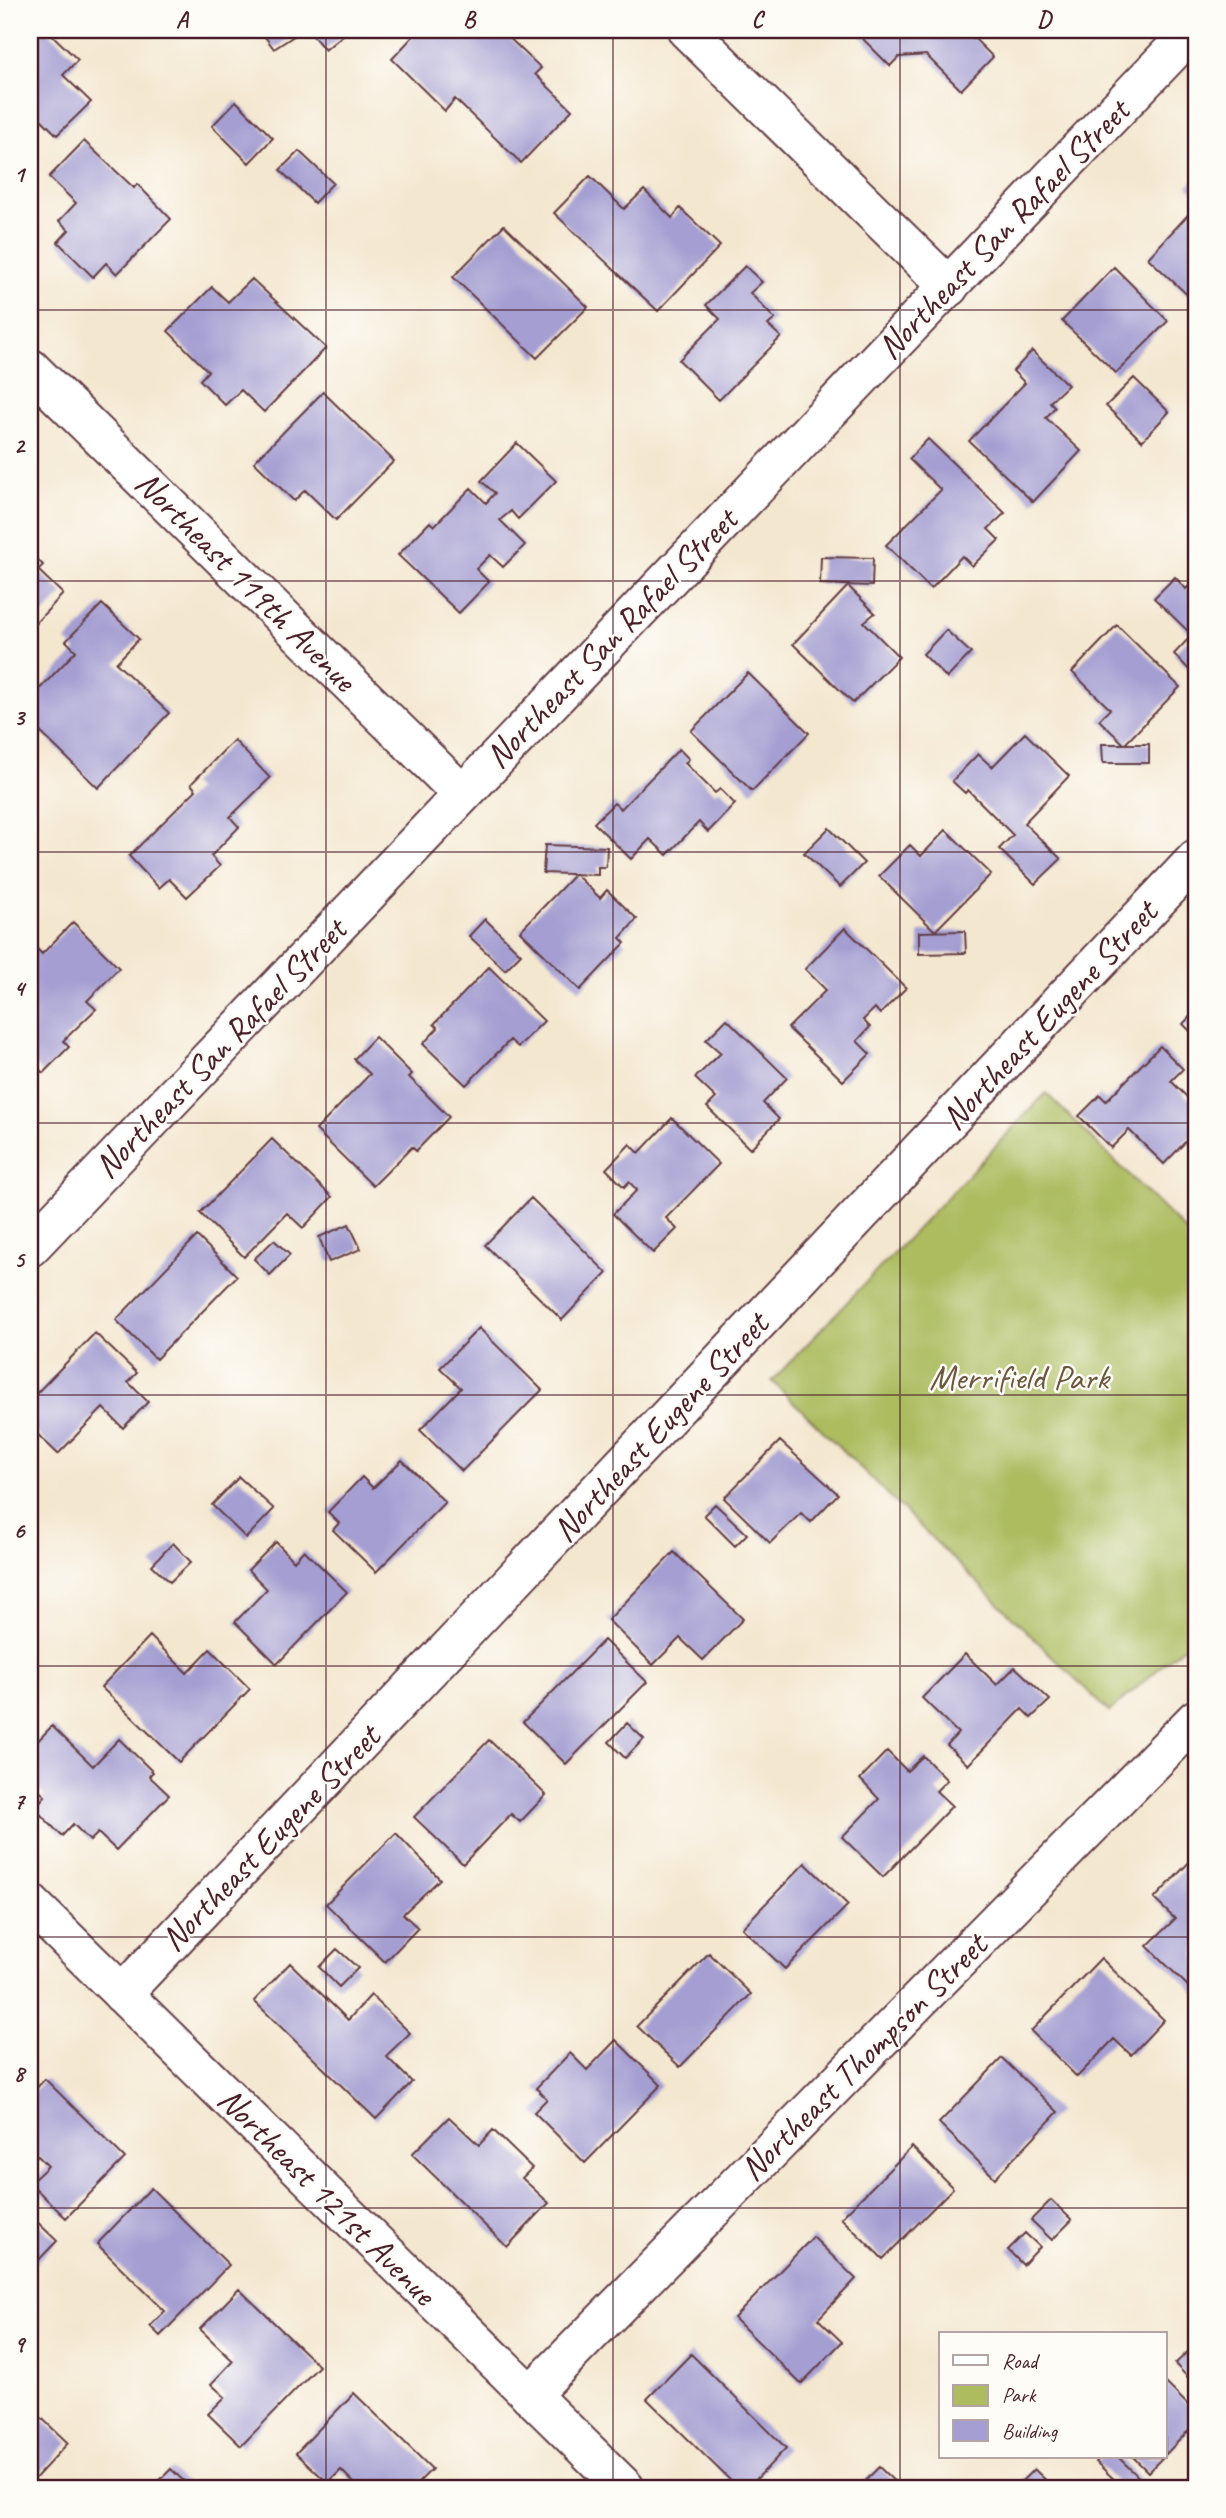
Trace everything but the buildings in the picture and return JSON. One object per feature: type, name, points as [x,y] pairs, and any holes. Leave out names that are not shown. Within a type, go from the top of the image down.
[{"type":"street","points":[[687,30],[949,287]]},
{"type":"street","name":"Northeast San Rafael Street","points":[[30,1247],[462,794],[1192,37]]},
{"type":"street","name":"Northeast 119th Avenue","points":[[30,368],[462,794]]},
{"type":"street","name":"Northeast Eugene Street","points":[[122,1994],[1196,859]]},
{"type":"street","name":"Northeast Thompson Street","points":[[530,2395],[1196,1719]]},
{"type":"street","name":"Northeast 121st Avenue","points":[[30,1903],[625,2488]]},
{"type":"green space","name":"Merrifield Park","points":[[1046,1093],[1196,1241],[1196,1636],[1109,1712],[772,1381]]}]
